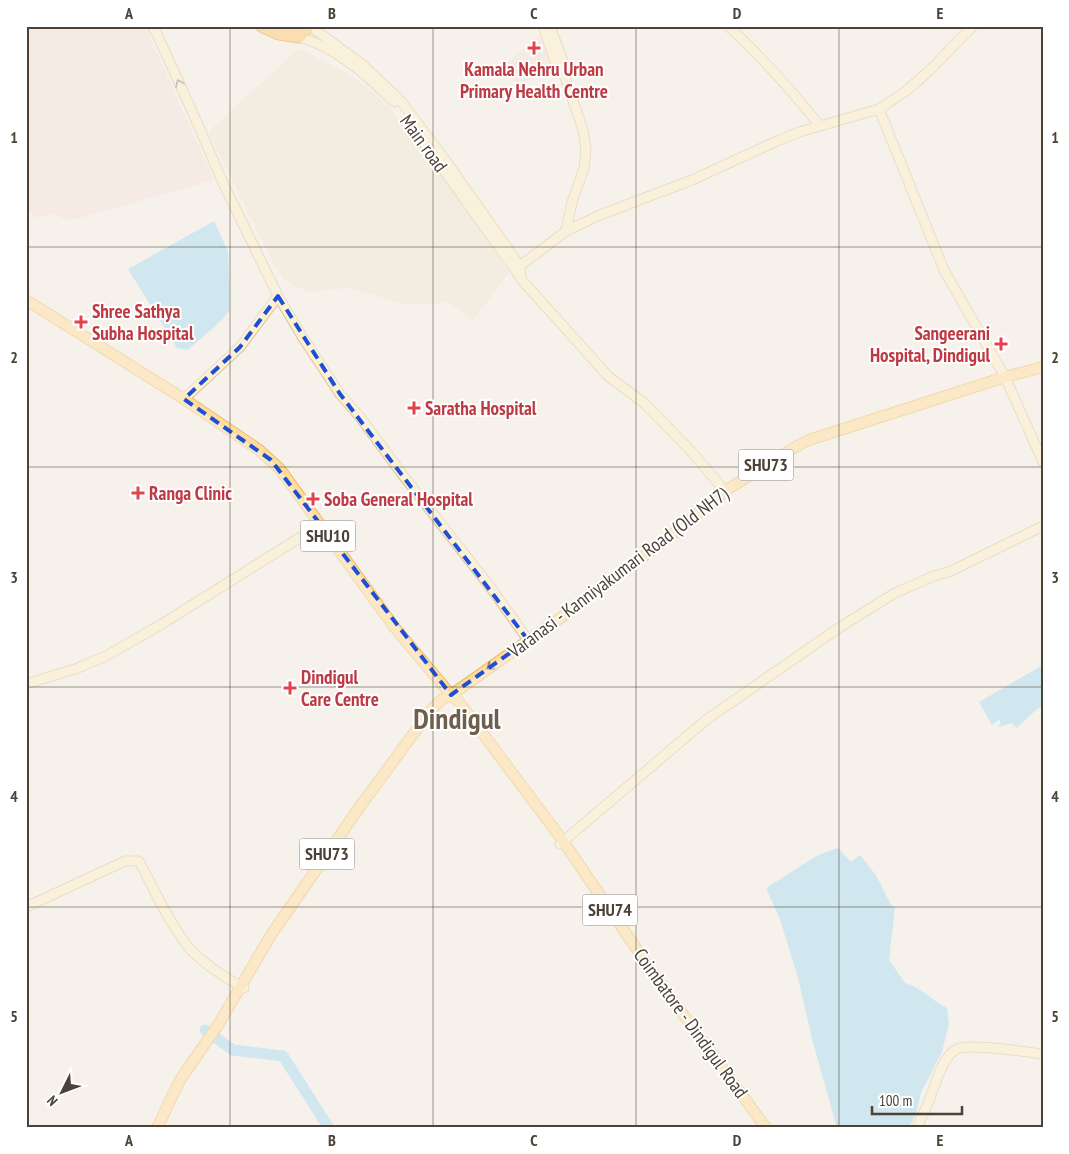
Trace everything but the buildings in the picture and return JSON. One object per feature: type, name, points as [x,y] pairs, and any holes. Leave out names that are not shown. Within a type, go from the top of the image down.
[{"type":"highway","points":[[261,26],[279,34],[298,32],[310,26]]},
{"type":"highway","points":[[276,26],[298,32]]},
{"type":"main road","name":"SHU10","points":[[26,300],[184,399],[258,449],[271,460],[284,474],[320,525],[342,552],[395,628],[451,695]]},
{"type":"main road","name":"Varanasi - Kanniyakumari Road (Old NH7)","points":[[163,1128],[184,1083],[275,938],[366,808],[435,713],[451,695],[668,538],[725,491],[809,440],[1005,377],[1043,367]]},
{"type":"main road","name":"Coimbatore - Dindigul Road","points":[[451,695],[459,702],[766,1128]]},
{"type":"main road","name":"Coimbatore - Dindigul Road","points":[[561,843],[649,976],[759,1128]]},
{"type":"main road","name":"Varanasi - Kanniyakumari Road (Old NH7)","points":[[157,1128],[180,1080],[211,1040]]},
{"type":"street","points":[[152,26],[223,183],[278,296],[340,394],[360,417],[528,640]]},
{"type":"street","name":"Main road","points":[[310,26],[363,65],[400,100],[446,161],[520,266]]},
{"type":"street","points":[[543,26],[558,67],[565,77]]},
{"type":"street","points":[[550,26],[564,64],[565,77],[583,130],[586,149],[584,168],[572,202],[566,231]]},
{"type":"street","points":[[728,26],[794,93],[820,126]]},
{"type":"street","points":[[522,279],[520,266],[566,231],[605,213],[692,180],[760,147],[820,126],[879,109],[906,91],[929,72],[973,26]]},
{"type":"street","name":"Main road","points":[[298,32],[329,49],[378,87],[397,106],[522,279],[608,376],[644,403],[689,449],[725,491]]},
{"type":"street","points":[[879,109],[947,276],[1005,377],[1043,462]]},
{"type":"street","points":[[184,399],[240,347],[278,296]]},
{"type":"street","points":[[26,684],[78,668],[106,656],[162,624],[320,525]]},
{"type":"street","points":[[561,843],[706,720],[840,627],[895,593],[934,576],[951,571],[1043,526]]},
{"type":"street","points":[[26,907],[125,861],[139,861],[173,924],[187,945],[198,957],[242,988]]},
{"type":"street","points":[[916,1128],[928,1104],[940,1072],[950,1055],[958,1049],[985,1048],[1043,1054]]},
{"type":"highlighted area","points":[[278,296],[340,394],[528,640],[451,695],[271,460],[184,399],[240,347]]},
{"type":"shaded area","points":[[26,26],[145,26],[214,180],[69,221],[53,213],[37,218],[26,211]]},
{"type":"shaded area","name":"Kamala Nehru Urban Primary Health Centre","points":[[539,34],[550,62],[520,89],[503,67]]},
{"type":"shaded area","points":[[299,48],[352,76],[371,90],[390,108],[443,176],[509,273],[473,321],[446,301],[435,305],[405,304],[348,288],[310,292],[295,287],[284,279],[273,262],[209,134],[210,130]]},
{"type":"water","points":[[214,221],[228,251],[230,310],[222,320],[188,350],[177,348],[128,269]]},
{"type":"water","points":[[1043,665],[1043,706],[1017,728],[1011,723],[1000,727],[998,726],[1001,723],[999,720],[992,725],[979,702]]},
{"type":"water","points":[[838,848],[851,862],[860,855],[876,875],[890,903],[895,908],[889,960],[905,983],[916,987],[947,1008],[949,1024],[942,1052],[921,1093],[916,1114],[909,1128],[837,1128],[812,1039],[797,974],[779,917],[766,888],[818,855]]},
{"type":"waterway","points":[[205,1030],[233,1050],[283,1056],[329,1128]]},
{"type":"place","name":"Kamala Nehru Urban Primary Health Centre","points":[[534,48]]},
{"type":"place","name":"Shree Sathya Subha Hospital","points":[[81,322]]},
{"type":"place","name":"Sangeerani Hospital, Dindigul","points":[[1001,344]]},
{"type":"place","name":"Saratha Hospital","points":[[414,408]]},
{"type":"place","name":"Ranga Clinic","points":[[138,493]]},
{"type":"place","name":"Soba General Hospital","points":[[313,499]]},
{"type":"place","name":"Dindigul Care Centre","points":[[290,688]]},
{"type":"district","name":"Dindigul","points":[[457,719]]}]
